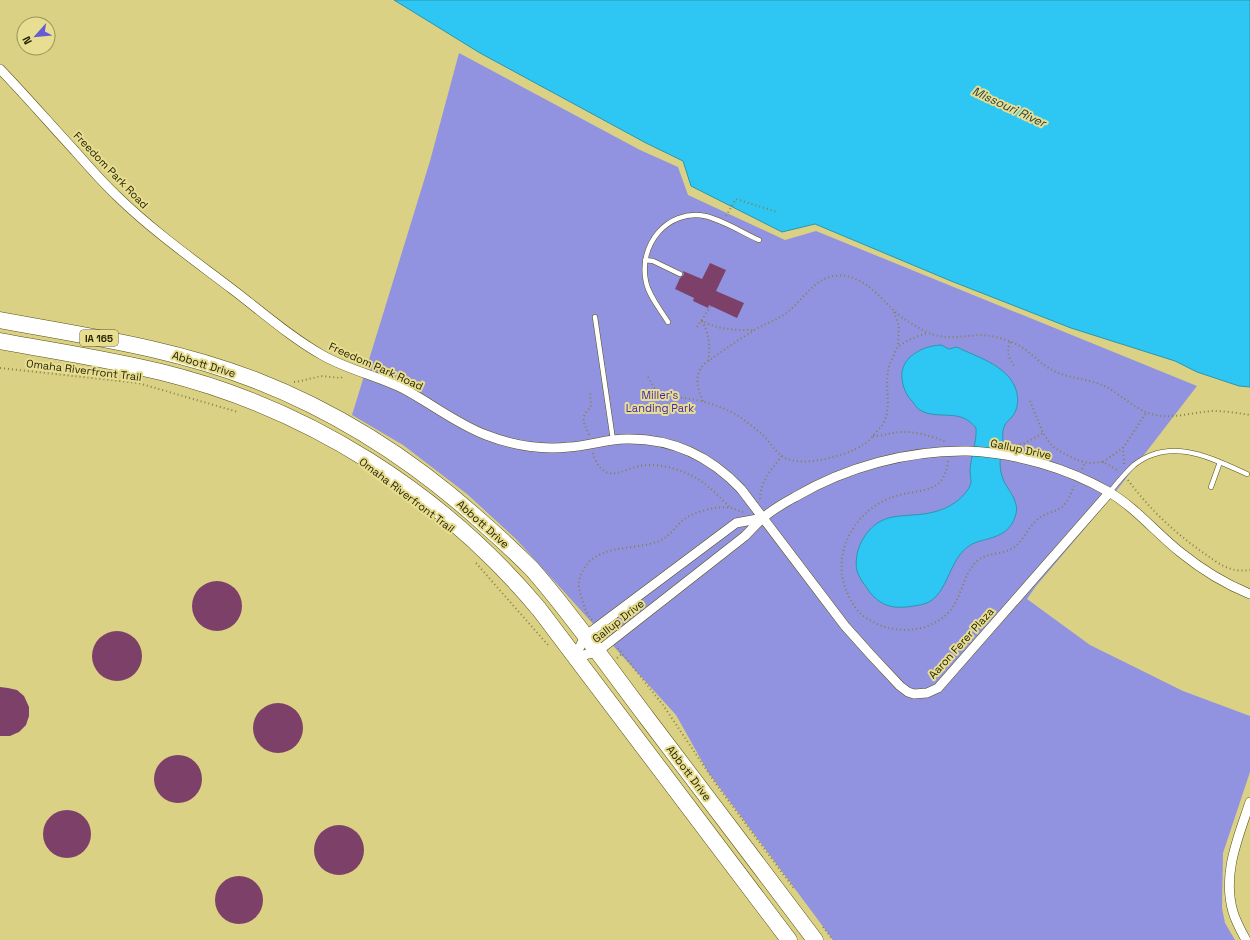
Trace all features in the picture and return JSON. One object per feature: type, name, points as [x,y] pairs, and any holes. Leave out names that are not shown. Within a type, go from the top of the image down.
[{"type":"highway","name":"Abbott Drive","points":[[0,320],[167,352],[255,380],[292,396],[354,428],[394,453],[429,478],[471,512],[531,569],[585,636],[815,940]]},
{"type":"highway","name":"Abbott Drive","points":[[0,341],[162,372],[210,386],[250,400],[312,428],[348,448],[418,494],[485,551],[519,586],[576,657],[789,940]]},
{"type":"street","name":"Freedom Park Road","points":[[0,69],[103,182],[140,217],[307,346],[334,362],[402,388],[464,424],[485,434],[510,443],[550,448],[570,447],[627,439],[660,442],[678,446],[714,464],[741,489],[762,518]]},
{"type":"street","name":"Gallup Drive","points":[[576,657],[597,652],[745,536],[762,518],[787,501],[831,478],[858,468],[916,455],[948,452],[968,451],[1007,455],[1055,468],[1078,477],[1109,493],[1130,507],[1180,552],[1211,574],[1237,589],[1250,594]]},
{"type":"street","name":"Aaron Ferer Plaza","points":[[762,518],[845,626],[905,690],[920,695],[938,688],[1109,493]]},
{"type":"street","name":"Gallup Drive","points":[[576,657],[585,636],[736,523],[762,518]]},
{"type":"street","points":[[1246,940],[1233,913],[1229,894],[1229,874],[1233,855],[1250,802]]},
{"type":"lane","points":[[668,322],[646,284],[645,260],[652,241],[658,232],[676,220],[695,216],[706,216],[759,240]]},
{"type":"lane","points":[[645,260],[653,261],[680,274]]},
{"type":"lane","points":[[595,317],[613,440]]},
{"type":"lane","points":[[1109,493],[1124,475],[1145,458],[1155,454],[1172,451],[1194,453],[1220,462],[1247,474]]},
{"type":"lane","points":[[1211,487],[1220,462]]},
{"type":"path","points":[[723,223],[736,199],[777,212]]},
{"type":"path","points":[[703,400],[699,392],[697,382],[700,369],[708,361],[754,330],[789,312],[814,285],[833,276],[851,276],[871,287],[904,319],[929,333],[944,337],[957,338],[982,335],[1015,343],[1053,371],[1064,376],[1098,382],[1146,413],[1170,417],[1212,412],[1250,415]]},
{"type":"path","points":[[697,327],[711,306]]},
{"type":"path","points":[[648,377],[659,396],[703,400],[735,414],[750,425],[782,456],[791,460],[820,460],[836,456],[864,445],[882,425],[885,419],[887,402],[886,374],[898,347],[899,326],[897,316],[893,309]]},
{"type":"path","points":[[701,320],[710,326],[720,328],[754,330]]},
{"type":"path","points":[[701,320],[707,330],[709,340],[708,361]]},
{"type":"path","points":[[898,347],[914,338],[929,333]]},
{"type":"path","points":[[1010,342],[1008,354],[1010,360],[1016,368]]},
{"type":"path","points":[[291,381],[301,382],[321,376],[341,378],[348,367]]},
{"type":"path","name":"Omaha Riverfront Trail","points":[[0,368],[138,383],[242,413]]},
{"type":"path","points":[[590,392],[591,407],[583,418],[584,424],[589,433],[595,460],[604,471],[611,474],[638,466],[662,466],[694,477],[706,485],[730,508]]},
{"type":"path","points":[[1030,401],[1042,433],[1052,446],[1085,463],[1103,462],[1113,467],[1124,475],[1144,501],[1164,521],[1193,545],[1230,569],[1250,570]]},
{"type":"path","points":[[1103,462],[1123,448],[1146,413]]},
{"type":"path","points":[[873,436],[898,432],[912,432],[932,436],[947,442],[947,470],[939,483],[924,491],[897,496],[874,506],[862,516],[848,537],[844,551],[842,564],[843,579],[846,591],[852,603],[860,613],[870,620],[882,626],[894,629],[918,629],[929,626],[939,620],[955,604],[970,572],[977,561],[989,554],[1009,550],[1019,544],[1035,521],[1040,517],[1057,510],[1066,503],[1085,463]]},
{"type":"path","points":[[1008,446],[1023,444],[1042,433]]},
{"type":"path","points":[[1123,448],[1124,475]]},
{"type":"path","points":[[587,614],[579,587],[580,576],[585,566],[596,556],[606,552],[653,544],[670,535],[683,520],[692,515],[711,509],[730,508],[762,518],[760,496],[766,479],[782,456]]},
{"type":"path","points":[[471,558],[548,645]]},
{"type":"path","points":[[607,665],[622,654]]},
{"type":"path","points":[[635,669],[676,723],[716,784],[795,890]]},
{"type":"path","points":[[819,922],[833,940]]},
{"type":"green space","name":"Miller's Landing Park","points":[[459,53],[640,150],[678,167],[688,195],[785,240],[816,231],[1197,386],[1110,499],[1036,586],[1027,599],[1090,645],[1183,691],[1250,716],[1250,772],[1223,853],[1222,908],[1225,923],[1235,940],[833,940],[708,772],[676,715],[516,539],[467,494],[403,445],[352,415],[430,161]]},
{"type":"water","name":"Missouri River","points":[[394,0],[1250,0],[1250,387],[1239,386],[1197,372],[1175,361],[1071,328],[951,281],[815,224],[782,232],[691,186],[683,161],[646,143],[480,53]]},
{"type":"water","points":[[941,345],[949,349],[957,347],[989,362],[1004,372],[1015,387],[1018,399],[1017,406],[1014,414],[1005,424],[1003,429],[1003,443],[1000,463],[1002,477],[1015,502],[1016,512],[1012,523],[1005,532],[967,547],[954,564],[945,584],[933,599],[924,604],[895,607],[879,601],[872,595],[861,580],[856,564],[858,549],[861,542],[875,525],[885,519],[896,516],[935,512],[949,506],[967,491],[971,483],[970,470],[976,438],[976,428],[963,418],[927,413],[919,409],[906,394],[902,382],[903,370],[910,357],[924,348]]},
{"type":"building","points":[[710,263],[726,270],[716,291],[744,303],[737,318],[709,305],[708,308],[693,301],[694,298],[675,289],[680,278],[684,275],[683,271],[702,279]]},
{"type":"building","points":[[217,581],[231,585],[238,592],[242,606],[238,620],[231,627],[217,631],[203,627],[196,620],[192,606],[196,592],[203,585]]},
{"type":"building","points":[[117,631],[126,633],[135,638],[140,647],[142,656],[140,665],[135,674],[126,679],[117,681],[108,679],[99,674],[94,665],[92,656],[94,647],[99,638],[108,633]]},
{"type":"building","points":[[0,687],[17,690],[24,696],[29,707],[29,716],[26,725],[19,732],[10,736],[0,736]]},
{"type":"building","points":[[278,703],[292,707],[299,714],[303,728],[299,742],[292,749],[278,753],[264,749],[257,742],[253,728],[257,714],[264,707]]},
{"type":"building","points":[[173,755],[183,755],[195,762],[202,774],[202,784],[195,796],[183,803],[173,803],[165,799],[158,792],[154,784],[154,774],[158,766],[165,759]]},
{"type":"building","points":[[62,810],[72,810],[81,814],[87,820],[91,829],[91,839],[87,848],[81,854],[72,858],[62,858],[53,854],[47,848],[43,839],[43,829],[47,820],[53,814]]},
{"type":"building","points":[[339,825],[353,829],[360,836],[364,850],[360,864],[353,871],[339,875],[325,871],[318,864],[314,850],[318,836],[325,829]]},
{"type":"building","points":[[234,876],[244,876],[253,880],[259,886],[262,891],[262,909],[253,920],[244,924],[234,924],[225,920],[219,914],[215,905],[215,895],[219,886],[225,880]]}]
